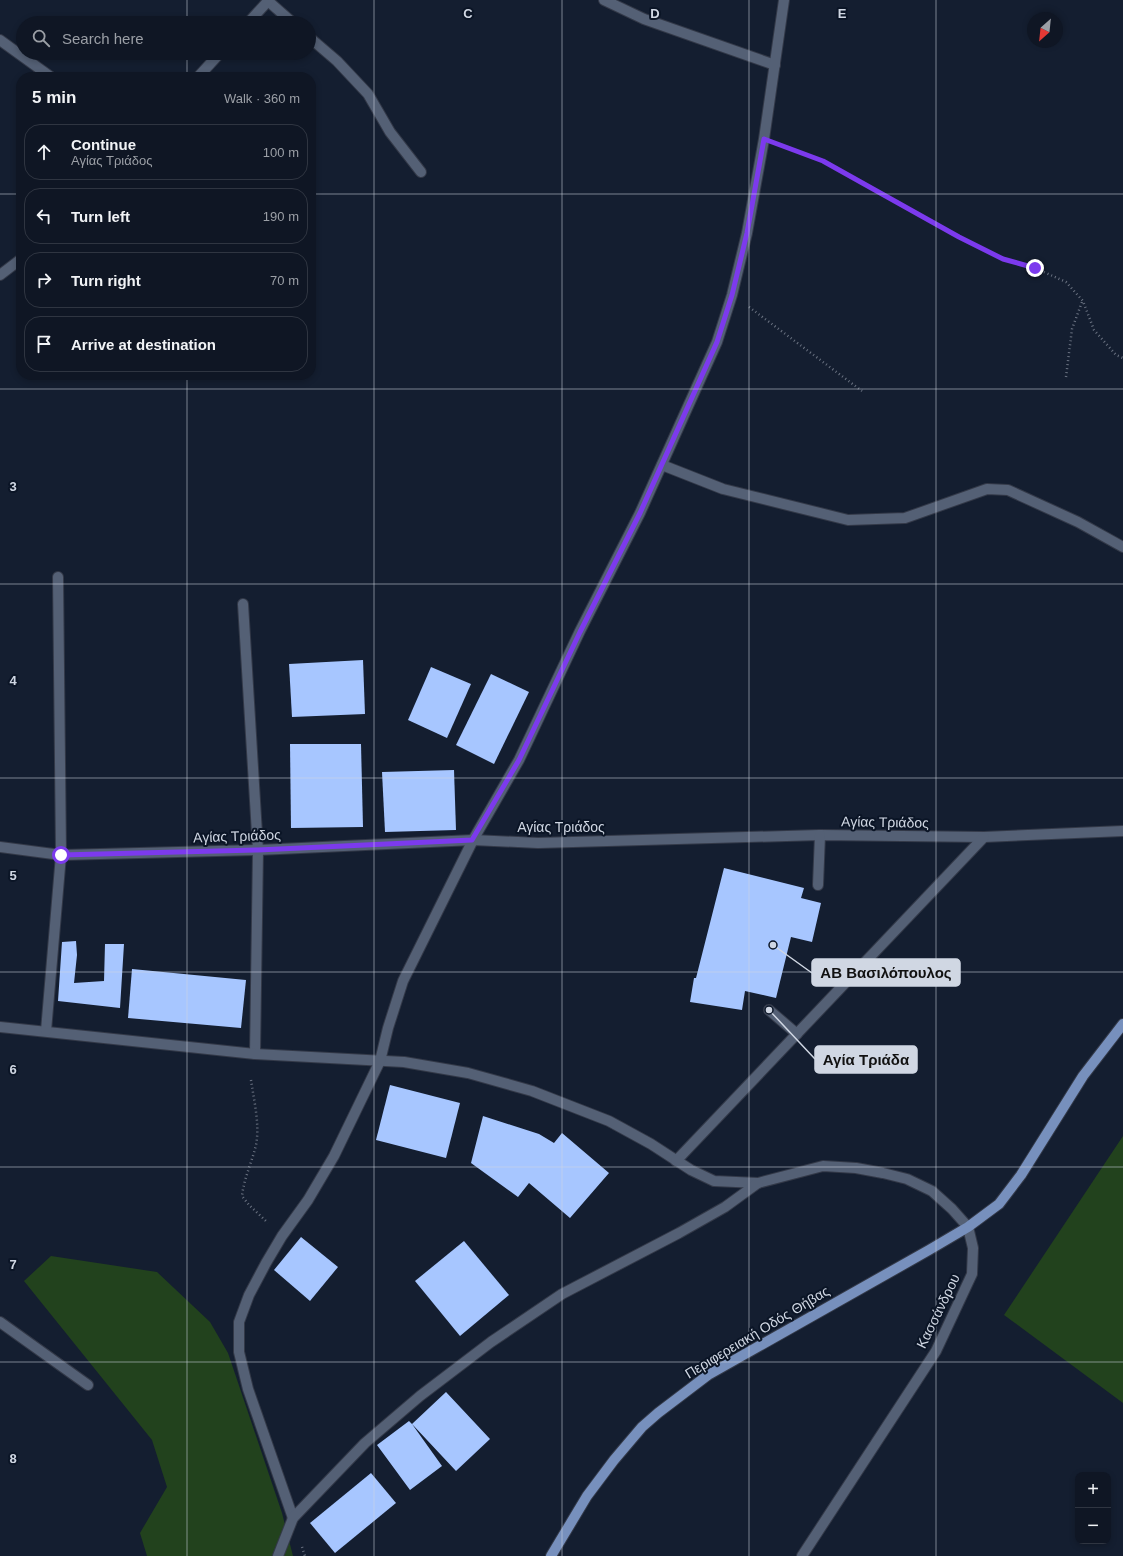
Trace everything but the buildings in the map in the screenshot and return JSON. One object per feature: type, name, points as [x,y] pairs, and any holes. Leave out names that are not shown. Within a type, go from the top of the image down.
[{"type":"main road","points":[[968,1227],[999,1204],[1017,1181],[1083,1076],[1123,1024]]},
{"type":"main road","name":"Περιφερειακή Οδός Θήβας","points":[[551,1556],[587,1496],[642,1427],[658,1413],[708,1375],[968,1227]]},
{"type":"street","points":[[604,0],[644,19],[775,65]]},
{"type":"street","points":[[293,1518],[248,1389],[239,1352],[239,1322],[249,1295],[282,1236],[308,1200],[334,1156],[380,1061],[388,1028],[403,981],[472,840],[519,760],[580,632],[640,513],[717,342],[732,295],[747,233],[764,139],[784,0]]},
{"type":"street","points":[[254,16],[268,1],[284,16]]},
{"type":"street","points":[[0,40],[16,52]]},
{"type":"street","points":[[316,43],[337,61],[368,94],[390,132],[421,172]]},
{"type":"street","points":[[28,60],[44,72]]},
{"type":"street","points":[[203,72],[214,60]]},
{"type":"street","points":[[0,275],[16,263]]},
{"type":"street","points":[[662,465],[723,489],[848,520],[905,518],[987,489],[1008,490],[1078,522],[1123,547]]},
{"type":"street","points":[[46,1031],[61,855],[58,577]]},
{"type":"street","points":[[243,604],[258,850],[255,1054]]},
{"type":"street","name":"Αγίας Τριάδος","points":[[0,847],[61,855],[258,850],[472,840],[538,843],[820,835],[984,837],[1123,831]]},
{"type":"street","points":[[818,885],[820,835]]},
{"type":"street","points":[[676,1161],[984,837]]},
{"type":"street","points":[[769,1010],[797,1034]]},
{"type":"street","points":[[0,1027],[255,1054],[404,1062],[468,1073],[532,1091],[609,1121],[651,1144],[691,1170],[714,1181],[758,1183],[822,1166],[856,1168],[907,1179],[932,1191],[952,1209],[968,1227]]},
{"type":"street","points":[[278,1556],[293,1518],[365,1443],[420,1396],[491,1342],[562,1294],[679,1233],[725,1207],[758,1183]]},
{"type":"street","name":"Κασσάνδρου","points":[[802,1556],[936,1351],[972,1274],[973,1248],[968,1227]]},
{"type":"street","points":[[0,1322],[88,1385]]},
{"type":"path","points":[[764,139],[823,161],[959,237],[1003,259],[1035,268],[1066,282],[1083,301],[1094,330],[1116,355],[1123,358]]},
{"type":"path","points":[[732,295],[862,391]]},
{"type":"path","points":[[1066,377],[1072,329],[1083,301]]},
{"type":"path","points":[[251,1080],[256,1119],[256,1144],[244,1181],[242,1196],[249,1205],[282,1236]]},
{"type":"green space","points":[[1123,1136],[1123,1403],[1004,1315]]},
{"type":"green space","points":[[51,1256],[157,1272],[210,1322],[228,1353],[282,1513],[293,1556],[147,1556],[140,1533],[167,1487],[152,1440],[24,1281]]},
{"type":"place","name":"ΑΒ Βασιλόπουλος","points":[[773,945]]},
{"type":"place","name":"Αγία Τριάδα","points":[[769,1010]]},
{"type":"route","points":[[61,855],[258,850],[472,840],[519,760],[580,632],[640,513],[717,342],[732,295],[747,233],[764,139],[823,161],[959,237],[1003,259],[1035,268]]}]
